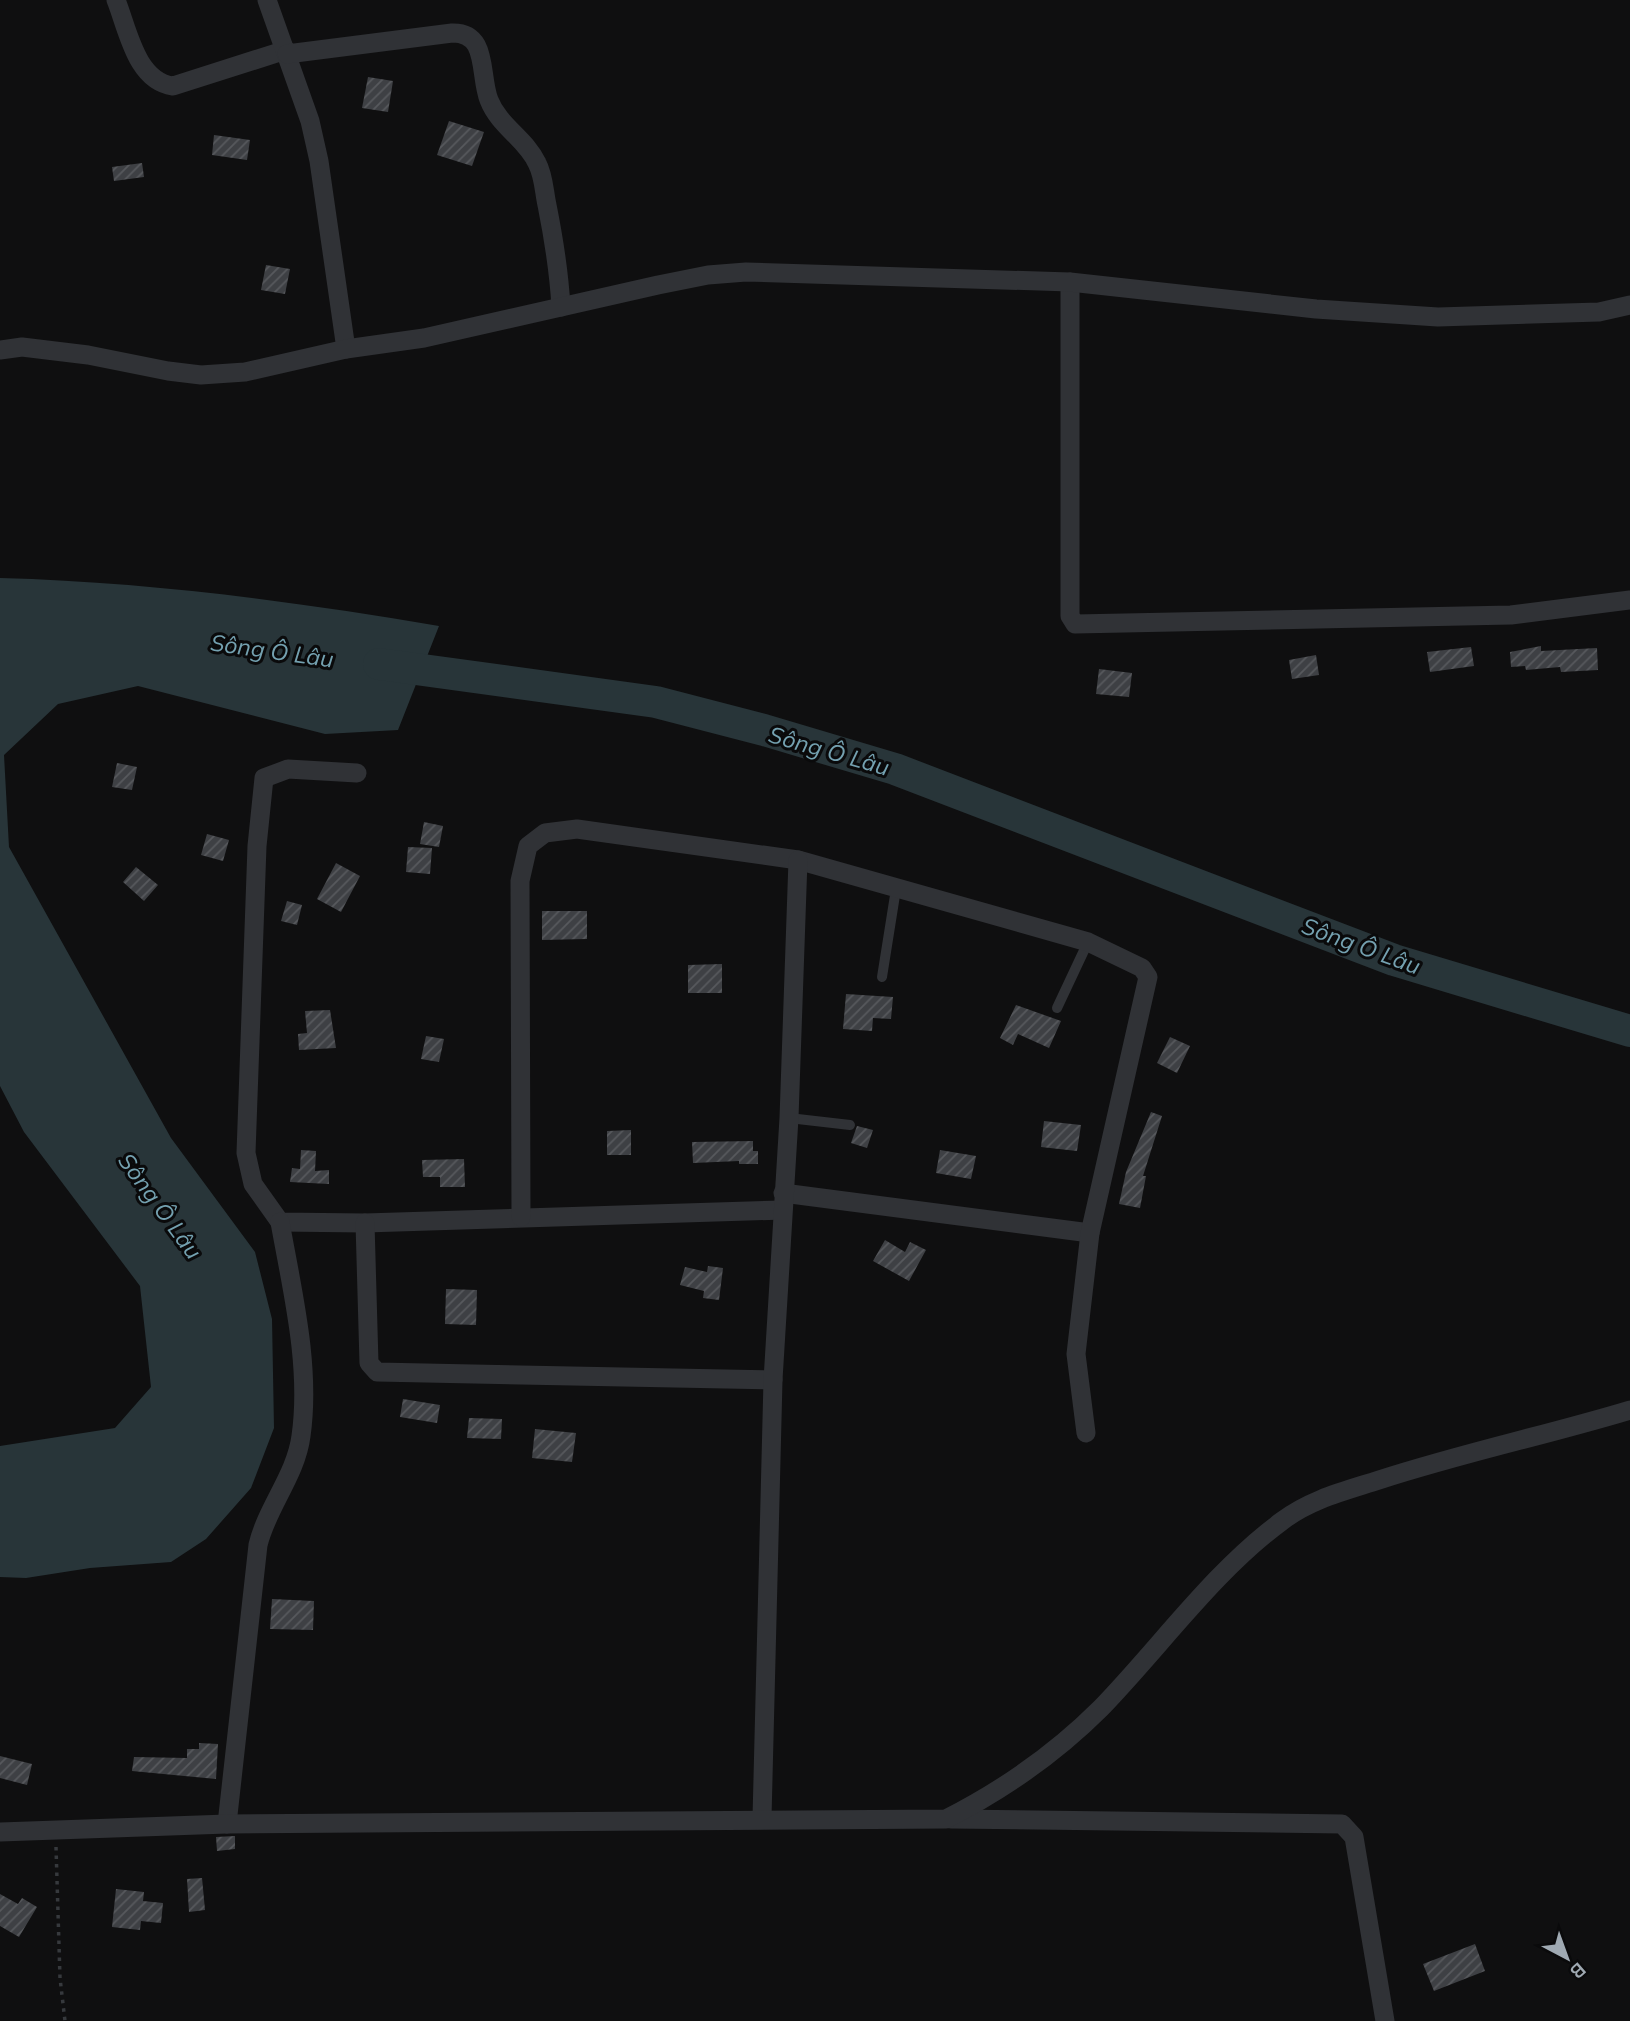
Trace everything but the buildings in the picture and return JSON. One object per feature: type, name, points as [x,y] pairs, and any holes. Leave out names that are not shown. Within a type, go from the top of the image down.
[{"type":"street","points":[[116,0],[143,69],[160,84],[173,86],[287,52],[452,33],[473,38],[480,51],[485,89],[493,108],[538,165],[557,252],[561,307]]},
{"type":"street","points":[[267,0],[287,52],[319,161],[346,349]]},
{"type":"street","points":[[0,349],[22,347],[49,350],[201,375],[245,372],[346,349],[424,338],[708,275],[746,272],[1070,282],[1316,309],[1438,317],[1600,312],[1630,305]]},
{"type":"street","points":[[1070,282],[1070,616],[1075,624],[1511,615],[1630,600]]},
{"type":"street","points":[[227,1824],[258,1545],[263,1525],[290,1472],[301,1437],[302,1377],[280,1222],[253,1184],[246,1153],[257,846],[264,778],[289,769],[357,773]]},
{"type":"street","points":[[521,1217],[520,881],[528,846],[545,833],[577,829],[798,860],[1088,942],[1142,968],[1148,977],[1090,1233],[1076,1354],[1086,1433]]},
{"type":"street","points":[[762,1818],[773,1380],[789,1118],[798,860]]},
{"type":"street","points":[[280,1222],[365,1223],[521,1217],[783,1202],[1090,1233]]},
{"type":"street","points":[[365,1223],[369,1363],[377,1372],[773,1380]]},
{"type":"street","points":[[946,1819],[1000,1788],[1059,1746],[1100,1709],[1231,1567],[1280,1522],[1310,1502],[1428,1464],[1630,1410]]},
{"type":"street","points":[[0,1832],[227,1824],[762,1818],[1342,1824],[1354,1837],[1385,2021]]},
{"type":"lane","points":[[882,977],[897,889]]},
{"type":"lane","points":[[1056,1008],[1088,942]]},
{"type":"lane","points":[[789,1118],[850,1125]]},
{"type":"path","points":[[55,1831],[60,1978],[65,2021]]},
{"type":"water","points":[[0,578],[220,594],[439,626],[398,730],[325,734],[138,686],[58,704],[4,755],[9,847],[171,1138],[255,1252],[272,1319],[274,1428],[251,1488],[206,1539],[171,1562],[90,1568],[26,1578],[0,1577],[0,1446],[115,1428],[151,1387],[140,1286],[24,1132],[0,1086]]},
{"type":"waterway","name":"Sông Ô Lâu","points":[[379,664],[656,702],[764,730],[895,769],[1394,960],[1630,1031]]}]
